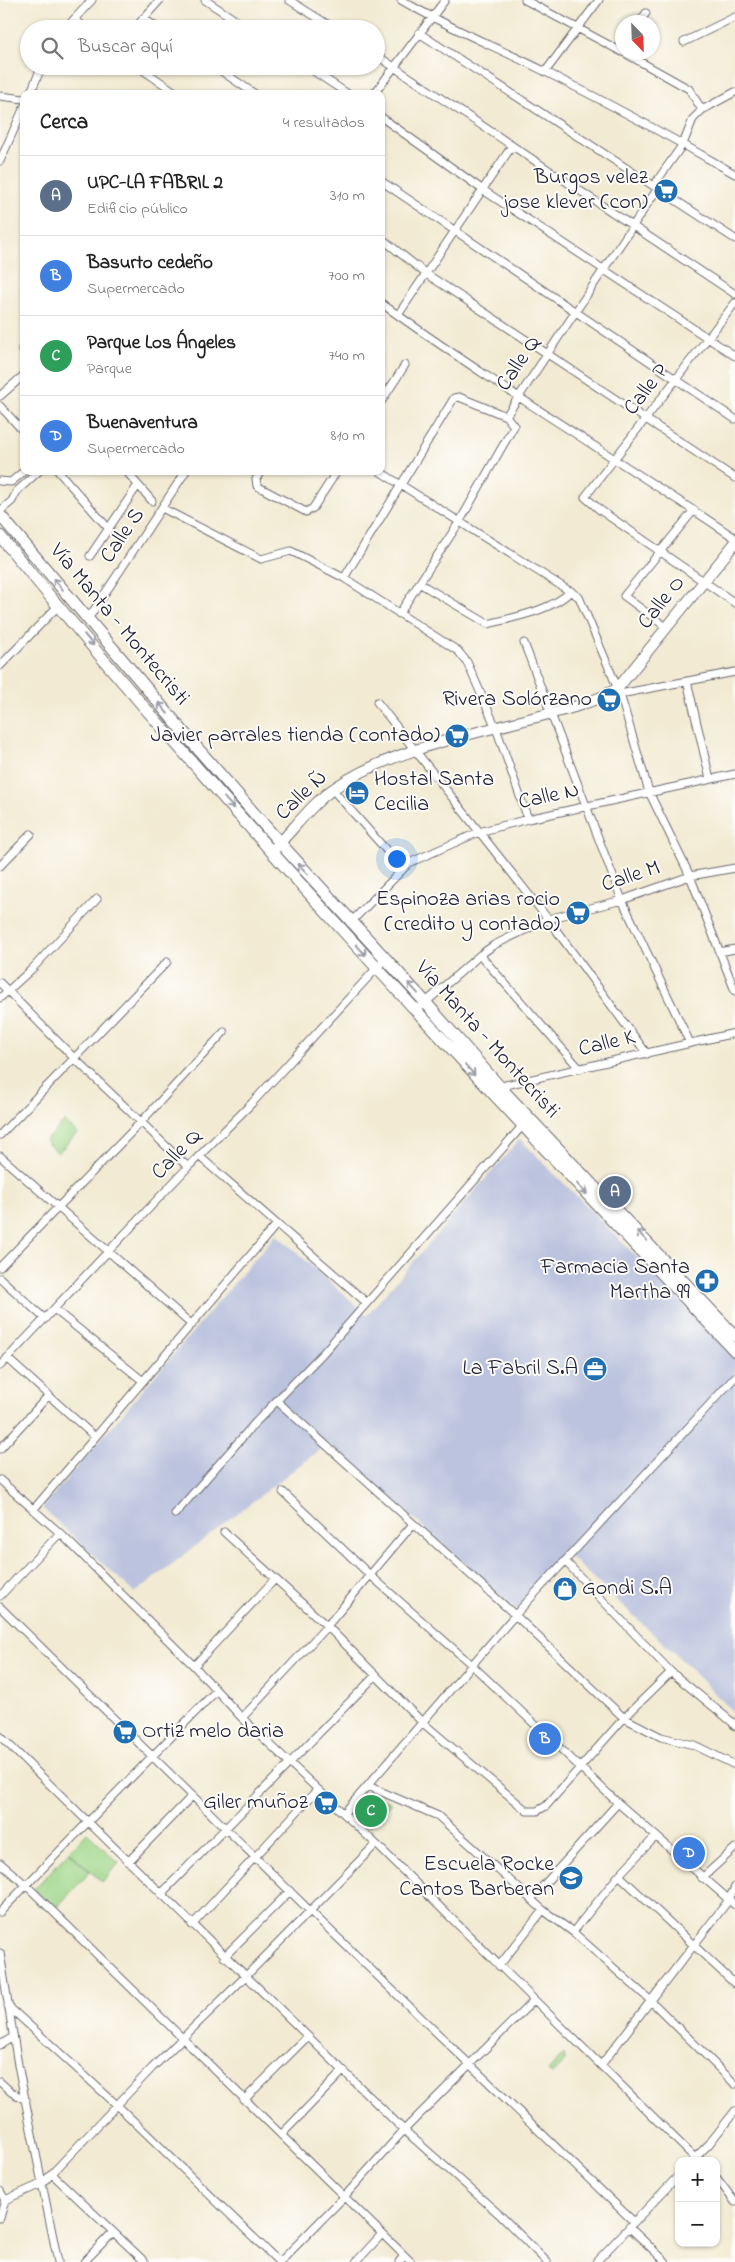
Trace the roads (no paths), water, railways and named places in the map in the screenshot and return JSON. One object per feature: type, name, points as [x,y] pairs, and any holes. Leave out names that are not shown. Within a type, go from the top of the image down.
[{"type":"main road","name":"Vía Manta - Montecristi","points":[[0,515],[276,847]]},
{"type":"main road","name":"Vía Manta - Montecristi","points":[[0,536],[59,605],[347,926],[378,968],[422,1006],[499,1086],[526,1123],[735,1351]]},
{"type":"main road","name":"Vía Manta - Montecristi","points":[[347,926],[386,958],[487,1090],[526,1123],[735,1336]]},
{"type":"street","points":[[74,19],[92,0]]},
{"type":"street","points":[[146,20],[143,18],[160,0]]},
{"type":"street","points":[[205,0],[235,20]]},
{"type":"street","points":[[289,0],[320,20]]},
{"type":"street","points":[[400,0],[431,18],[545,72],[683,144],[735,174]]},
{"type":"street","points":[[377,90],[445,0]]},
{"type":"street","points":[[525,0],[615,48]]},
{"type":"street","points":[[545,72],[599,0]]},
{"type":"street","points":[[684,42],[735,17]]},
{"type":"street","points":[[419,33],[735,239]]},
{"type":"street","points":[[385,60],[735,294]]},
{"type":"street","points":[[637,60],[689,89],[702,110]]},
{"type":"street","points":[[32,90],[38,75]]},
{"type":"street","points":[[150,75],[172,90]]},
{"type":"street","points":[[227,75],[248,90]]},
{"type":"street","points":[[320,75],[342,90]]},
{"type":"street","points":[[683,144],[693,119],[702,110],[734,93]]},
{"type":"street","points":[[0,96],[20,99]]},
{"type":"street","points":[[0,161],[20,116]]},
{"type":"street","points":[[385,120],[483,190],[606,269],[735,356]]},
{"type":"street","name":"Calle Q","points":[[398,614],[460,521],[514,426],[506,416],[518,396],[606,269],[683,144]]},
{"type":"street","points":[[398,315],[512,146]]},
{"type":"street","points":[[385,183],[676,381],[735,419]]},
{"type":"street","points":[[385,241],[425,273],[735,478]]},
{"type":"street","name":"Calle P","points":[[661,552],[600,510],[585,497],[735,303]]},
{"type":"street","points":[[385,306],[518,396],[616,458],[735,538]]},
{"type":"street","points":[[385,396],[405,365]]},
{"type":"street","points":[[0,396],[20,378]]},
{"type":"street","points":[[344,578],[454,398],[459,398],[506,416]]},
{"type":"street","points":[[0,406],[20,428]]},
{"type":"street","points":[[0,482],[11,482],[20,474]]},
{"type":"street","points":[[0,511],[12,500],[17,491],[35,475]]},
{"type":"street","points":[[62,475],[109,529]]},
{"type":"street","points":[[129,475],[152,501]]},
{"type":"street","name":"Calle S","points":[[88,619],[183,475]]},
{"type":"street","points":[[258,475],[256,479],[257,486],[306,512],[313,508],[334,475]]},
{"type":"street","points":[[385,475],[579,597],[619,691],[649,792],[690,876],[735,991]]},
{"type":"street","points":[[90,556],[138,485]]},
{"type":"street","points":[[162,508],[261,559],[269,559],[291,551],[344,578],[458,652],[474,674],[496,728],[528,819]]},
{"type":"street","points":[[666,627],[624,596],[694,510]]},
{"type":"street","name":"Calle O","points":[[619,691],[666,627],[735,543]]},
{"type":"street","points":[[661,552],[735,603]]},
{"type":"street","points":[[419,583],[488,624],[546,606],[563,599],[571,591]]},
{"type":"street","points":[[0,666],[59,605]]},
{"type":"street","points":[[524,643],[622,900],[690,1043]]},
{"type":"street","name":"Calle Ñ","points":[[276,847],[332,789],[358,774],[416,751],[551,713],[619,691],[687,682],[735,672]]},
{"type":"street","points":[[687,682],[710,778]]},
{"type":"street","points":[[377,702],[548,919],[647,1054]]},
{"type":"street","name":"Calle N","points":[[347,926],[409,863],[479,832],[528,819],[735,774]]},
{"type":"street","points":[[332,789],[404,869]]},
{"type":"street","points":[[0,866],[31,834]]},
{"type":"street","name":"Calle M","points":[[422,1006],[494,945],[548,919],[622,900],[690,876],[735,868]]},
{"type":"street","points":[[0,998],[32,969],[97,899]]},
{"type":"street","points":[[719,952],[735,949]]},
{"type":"street","points":[[480,955],[580,1069]]},
{"type":"street","name":"Calle Q","points":[[0,1366],[188,1167],[252,1103],[386,958]]},
{"type":"street","points":[[0,1134],[167,962]]},
{"type":"street","points":[[0,983],[73,1057],[188,1167]]},
{"type":"street","points":[[0,1267],[142,1122],[224,1032]]},
{"type":"street","name":"Calle K","points":[[487,1090],[735,1033]]},
{"type":"street","points":[[176,1514],[276,1401],[323,1353],[366,1302],[526,1123]]},
{"type":"street","points":[[0,1156],[192,1325]]},
{"type":"street","points":[[199,1156],[366,1302]]},
{"type":"street","points":[[33,1510],[277,1224]]},
{"type":"street","points":[[0,1278],[45,1319]]},
{"type":"street","points":[[54,1309],[143,1381]]},
{"type":"street","points":[[7,1358],[95,1437]]},
{"type":"street","points":[[344,1813],[424,1723],[515,1615],[735,1377]]},
{"type":"street","points":[[0,1450],[49,1395]]},
{"type":"street","points":[[276,1401],[515,1615],[624,1718],[661,1737],[694,1745],[735,1765]]},
{"type":"street","points":[[0,1480],[60,1533],[194,1666],[242,1718],[376,1844],[693,2157]]},
{"type":"street","points":[[283,1492],[370,1575],[473,1666],[618,1803],[732,1903]]},
{"type":"street","points":[[242,1718],[327,1626],[413,1524]]},
{"type":"street","points":[[224,1532],[327,1626],[424,1723],[527,1811],[537,1811],[546,1806],[581,1769],[624,1718],[671,1672]]},
{"type":"street","points":[[0,1596],[60,1533]]},
{"type":"street","points":[[566,1562],[671,1672],[735,1726]]},
{"type":"street","points":[[194,1666],[275,1579]]},
{"type":"street","points":[[0,1607],[310,1911],[471,2065],[632,2224],[666,2262]]},
{"type":"street","points":[[161,1894],[376,1675]]},
{"type":"street","points":[[0,1912],[216,1691]]},
{"type":"street","points":[[0,1736],[307,2037],[404,2130],[500,2215],[546,2262]]},
{"type":"street","points":[[368,1786],[438,1816],[543,1910],[573,1932],[650,2000],[735,2084]]},
{"type":"street","points":[[192,1924],[317,1790]]},
{"type":"street","points":[[128,1862],[192,1796]]},
{"type":"street","points":[[531,1899],[618,1803]]},
{"type":"street","points":[[573,1932],[618,1875],[656,1836]]},
{"type":"street","points":[[5,2200],[43,2183],[117,2105],[376,1844]]},
{"type":"street","points":[[702,1878],[735,1848]]},
{"type":"street","points":[[0,1863],[26,1885],[411,2262]]},
{"type":"street","points":[[618,1875],[735,1984]]},
{"type":"street","points":[[600,2065],[694,1944],[732,1903],[735,1887]]},
{"type":"street","points":[[224,1957],[290,1891]]},
{"type":"street","points":[[499,1966],[543,1910]]},
{"type":"street","points":[[0,1953],[12,2037],[58,2262]]},
{"type":"street","points":[[8,2006],[117,2105],[279,2262],[344,2197],[404,2130],[534,2000]]},
{"type":"street","points":[[0,2046],[12,2037]]},
{"type":"street","points":[[244,2100],[307,2037]]},
{"type":"street","points":[[281,2135],[343,2071]]},
{"type":"street","points":[[0,2082],[26,2100]]},
{"type":"street","points":[[698,2157],[735,2111]]},
{"type":"street","points":[[52,2174],[145,2262]]},
{"type":"street","points":[[596,2262],[675,2179]]},
{"type":"street","points":[[720,2183],[735,2202]]},
{"type":"street","points":[[0,2191],[5,2200],[0,2218]]},
{"type":"street","points":[[84,2262],[113,2232]]},
{"type":"street","points":[[356,2262],[382,2234]]},
{"type":"street","points":[[399,2262],[404,2256]]},
{"type":"place","name":"Burgos velez jose klever (con)","points":[[666,191]]},
{"type":"place","name":"Rivera Solórzano","points":[[609,700]]},
{"type":"place","name":"Javier parrales tienda (contado)","points":[[457,736]]},
{"type":"place","name":"Hostal Santa Cecilia","points":[[357,793]]},
{"type":"place","name":"Espinoza arias rocio (credito y contado)","points":[[578,913]]},
{"type":"place","name":"UPC-LA FABRIL 2","points":[[615,1192]]},
{"type":"place","name":"Farmacia Santa Martha 99","points":[[707,1281]]},
{"type":"place","name":"La Fabril S.A","points":[[595,1369]]},
{"type":"place","name":"Gondi S.A","points":[[565,1589]]},
{"type":"place","name":"Ortiz melo daria","points":[[125,1732]]},
{"type":"place","name":"Basurto cedeño","points":[[545,1739]]},
{"type":"place","name":"Giler muñoz","points":[[326,1803]]},
{"type":"place","name":"Parque Los Ángeles","points":[[371,1811]]},
{"type":"place","name":"Buenaventura","points":[[689,1853]]},
{"type":"place","name":"Escuela Rocke Cantos Barberan","points":[[571,1878]]}]
